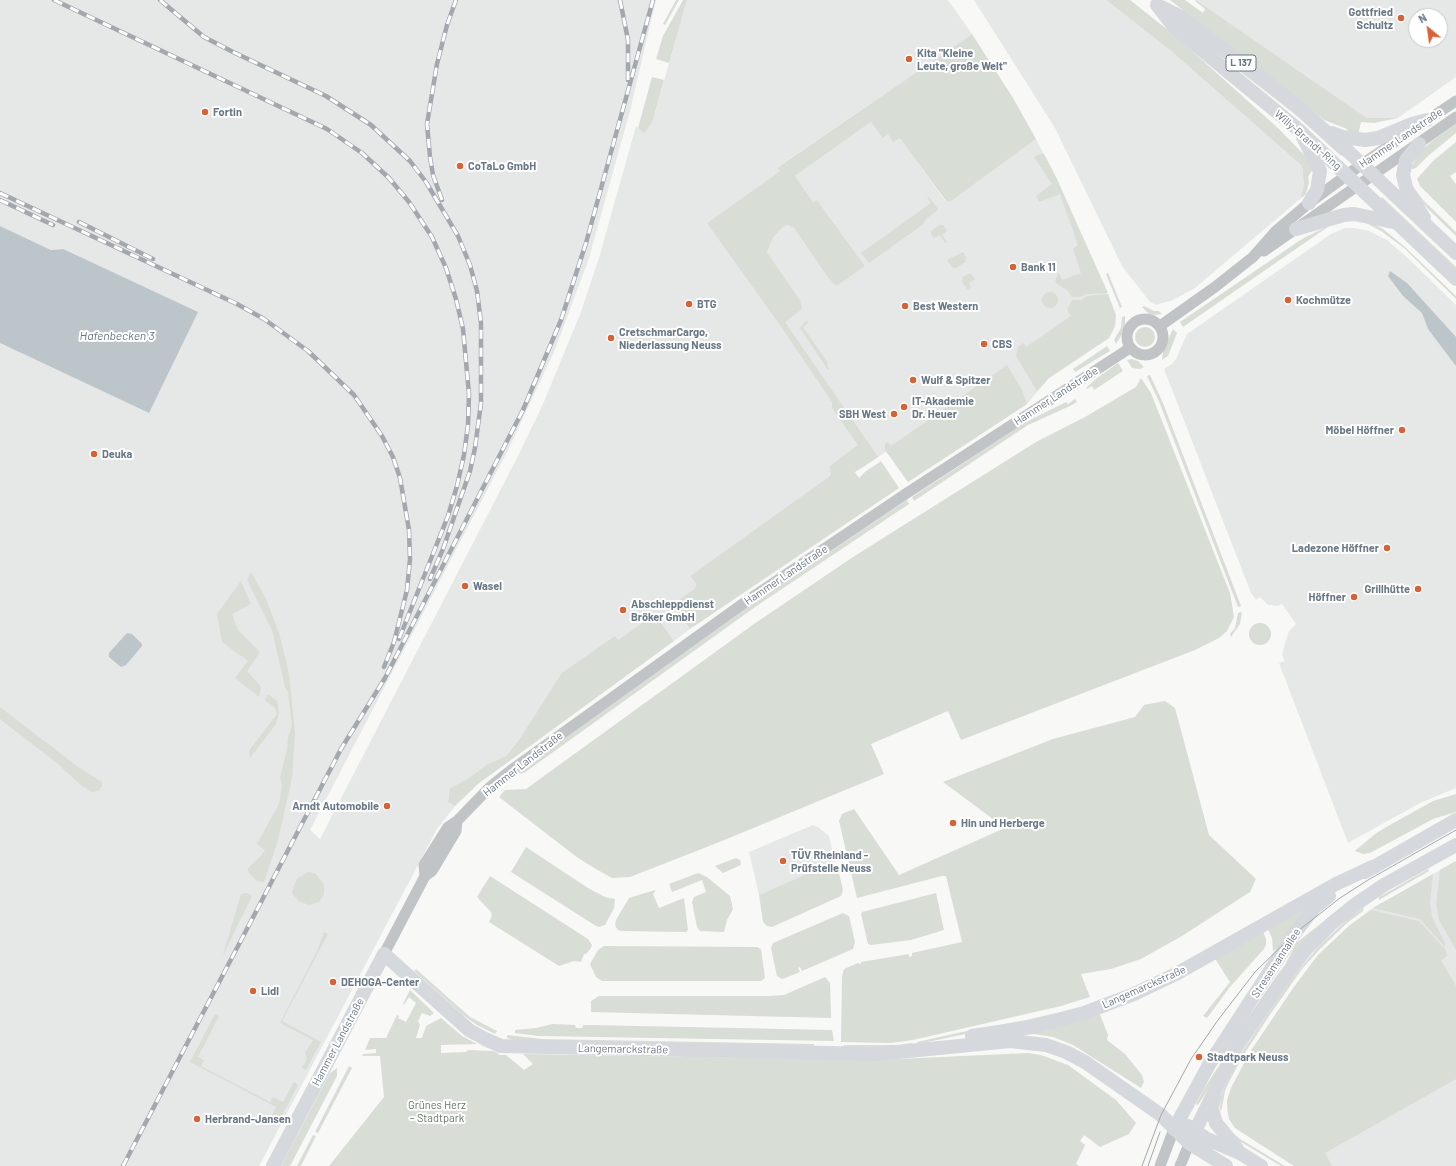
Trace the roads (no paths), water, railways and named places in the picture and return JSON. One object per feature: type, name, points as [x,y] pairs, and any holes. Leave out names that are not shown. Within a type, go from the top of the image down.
[{"type":"main road","name":"Willy-Brandt-Ring","points":[[1153,2],[1181,17],[1321,126],[1456,253]]},
{"type":"main road","name":"Willy-Brandt-Ring","points":[[1153,2],[1174,27],[1300,132],[1456,279]]},
{"type":"main road","points":[[1321,126],[1343,138],[1365,140],[1384,136],[1412,124],[1427,120]]},
{"type":"main road","points":[[1300,132],[1307,150],[1320,171],[1317,190],[1309,203]]},
{"type":"main road","points":[[1418,144],[1406,160],[1402,175],[1407,191],[1429,227]]},
{"type":"main road","points":[[1296,229],[1344,215],[1354,214],[1399,224]]},
{"type":"main road","name":"Stresemannallee","points":[[1173,1123],[1210,1063],[1307,916],[1331,894],[1372,867],[1456,820]]},
{"type":"main road","name":"Stresemannallee","points":[[1192,1137],[1237,1046],[1283,979],[1319,935],[1343,913],[1370,894],[1456,844]]},
{"type":"main road","name":"Langemarckstraße","points":[[896,1053],[970,1036],[1032,1027],[1109,1004],[1176,974],[1336,884],[1372,867]]},
{"type":"main road","name":"Langemarckstraße","points":[[384,954],[469,1030],[485,1040],[501,1046],[822,1053],[896,1053],[1010,1042],[1046,1044],[1085,1062],[1192,1137]]},
{"type":"main road","name":"Hammer Landstraße","points":[[273,1166],[384,954]]},
{"type":"main road","points":[[1216,1088],[1212,1102],[1213,1116],[1221,1132],[1240,1153]]},
{"type":"main road","points":[[1192,1137],[1207,1139],[1240,1153],[1261,1166]]},
{"type":"main road","points":[[1192,1137],[1226,1166]]},
{"type":"main road","points":[[1206,1166],[1217,1166]]},
{"type":"street","name":"Hammer Landstraße","points":[[1256,255],[1276,231],[1309,203],[1362,164],[1456,100]]},
{"type":"street","name":"Hammer Landstraße","points":[[1160,326],[1215,287],[1256,255],[1373,176],[1456,117]]},
{"type":"street","points":[[1146,319],[1154,320],[1160,326],[1164,334],[1163,343],[1155,353],[1143,356],[1130,348],[1128,343],[1128,332],[1133,324],[1146,319]]},
{"type":"street","name":"Hammer Landstraße","points":[[384,954],[424,876],[424,865],[448,826],[457,821],[490,787],[510,771],[719,621],[863,522],[1130,348]]},
{"type":"street","name":"Stresemannallee","points":[[1160,1166],[1173,1123]]},
{"type":"street","name":"Stresemannallee","points":[[1180,1166],[1192,1137]]},
{"type":"water","name":"Hafenbecken 3","points":[[0,226],[51,250],[63,249],[198,312],[149,413],[0,343]]},
{"type":"water","points":[[1390,271],[1407,283],[1456,337],[1456,366],[1428,329],[1422,313],[1403,296],[1388,276]]},
{"type":"water","points":[[127,633],[132,634],[142,644],[142,646],[126,665],[121,667],[109,657],[109,653]]},
{"type":"tram line","points":[[1142,1166],[1161,1115],[1191,1059],[1218,1020],[1255,972],[1294,934],[1340,898],[1368,880],[1456,830]]},
{"type":"tram line","points":[[1148,1166],[1160,1132]]},
{"type":"railway","points":[[54,0],[327,129],[362,153],[389,178],[409,202],[432,237],[446,268],[456,299],[463,329],[469,394],[468,425],[464,455],[448,516],[399,639]]},
{"type":"railway","points":[[160,0],[204,37],[326,96],[371,125],[410,161],[426,182],[458,236],[470,265],[477,291],[481,323],[481,403],[475,448],[470,471],[443,549],[430,579]]},
{"type":"railway","points":[[442,200],[433,175],[427,124],[437,64],[447,25],[456,0]]},
{"type":"railway","points":[[620,0],[628,40],[628,80]]},
{"type":"railway","points":[[123,1166],[341,749],[385,678],[523,410],[561,320],[586,243],[653,0]]},
{"type":"railway","points":[[0,193],[237,304],[264,319],[308,351],[354,395],[382,436],[393,457],[400,478],[409,530],[410,559],[407,590],[394,642],[384,667]]},
{"type":"railway","points":[[0,200],[53,225]]},
{"type":"railway","points":[[79,222],[153,259]]},
{"type":"place","name":"Gottfried Schultz","points":[[1401,18]]},
{"type":"place","name":"Kita \"Kleine Leute, große Welt\"","points":[[909,59]]},
{"type":"place","name":"Fortin","points":[[205,112]]},
{"type":"place","name":"CoTaLo GmbH","points":[[460,166]]},
{"type":"place","name":"Bank 11","points":[[1013,267]]},
{"type":"place","name":"Kochmütze","points":[[1288,300]]},
{"type":"place","name":"BTG","points":[[689,304]]},
{"type":"place","name":"Best Western","points":[[905,306]]},
{"type":"place","name":"CretschmarCargo, Niederlassung Neuss","points":[[611,338]]},
{"type":"place","name":"CBS","points":[[984,344]]},
{"type":"place","name":"Wulf & Spitzer","points":[[913,380]]},
{"type":"place","name":"IT-Akademie Dr. Heuer","points":[[904,407]]},
{"type":"place","name":"SBH West","points":[[894,414]]},
{"type":"place","name":"Möbel Höffner","points":[[1402,430]]},
{"type":"place","name":"Deuka","points":[[94,454]]},
{"type":"place","name":"Ladezone Höffner","points":[[1387,548]]},
{"type":"place","name":"Wasel","points":[[465,586]]},
{"type":"place","name":"Grillhütte","points":[[1418,589]]},
{"type":"place","name":"Höffner","points":[[1354,597]]},
{"type":"place","name":"Abschleppdienst Bröker GmbH","points":[[623,610]]},
{"type":"place","name":"Arndt Automobile","points":[[387,806]]},
{"type":"place","name":"Hin und Herberge","points":[[953,823]]},
{"type":"place","name":"TÜV Rheinland - Prüfstelle Neuss","points":[[783,861]]},
{"type":"place","name":"DEHOGA-Center","points":[[333,982]]},
{"type":"place","name":"Lidl","points":[[253,991]]},
{"type":"place","name":"Stadtpark Neuss","points":[[1199,1057]]},
{"type":"place","name":"Herbrand-Jansen","points":[[197,1119]]},
{"type":"park label","name":"Grünes Herz – Stadtpark","points":[[437,1111]]}]
